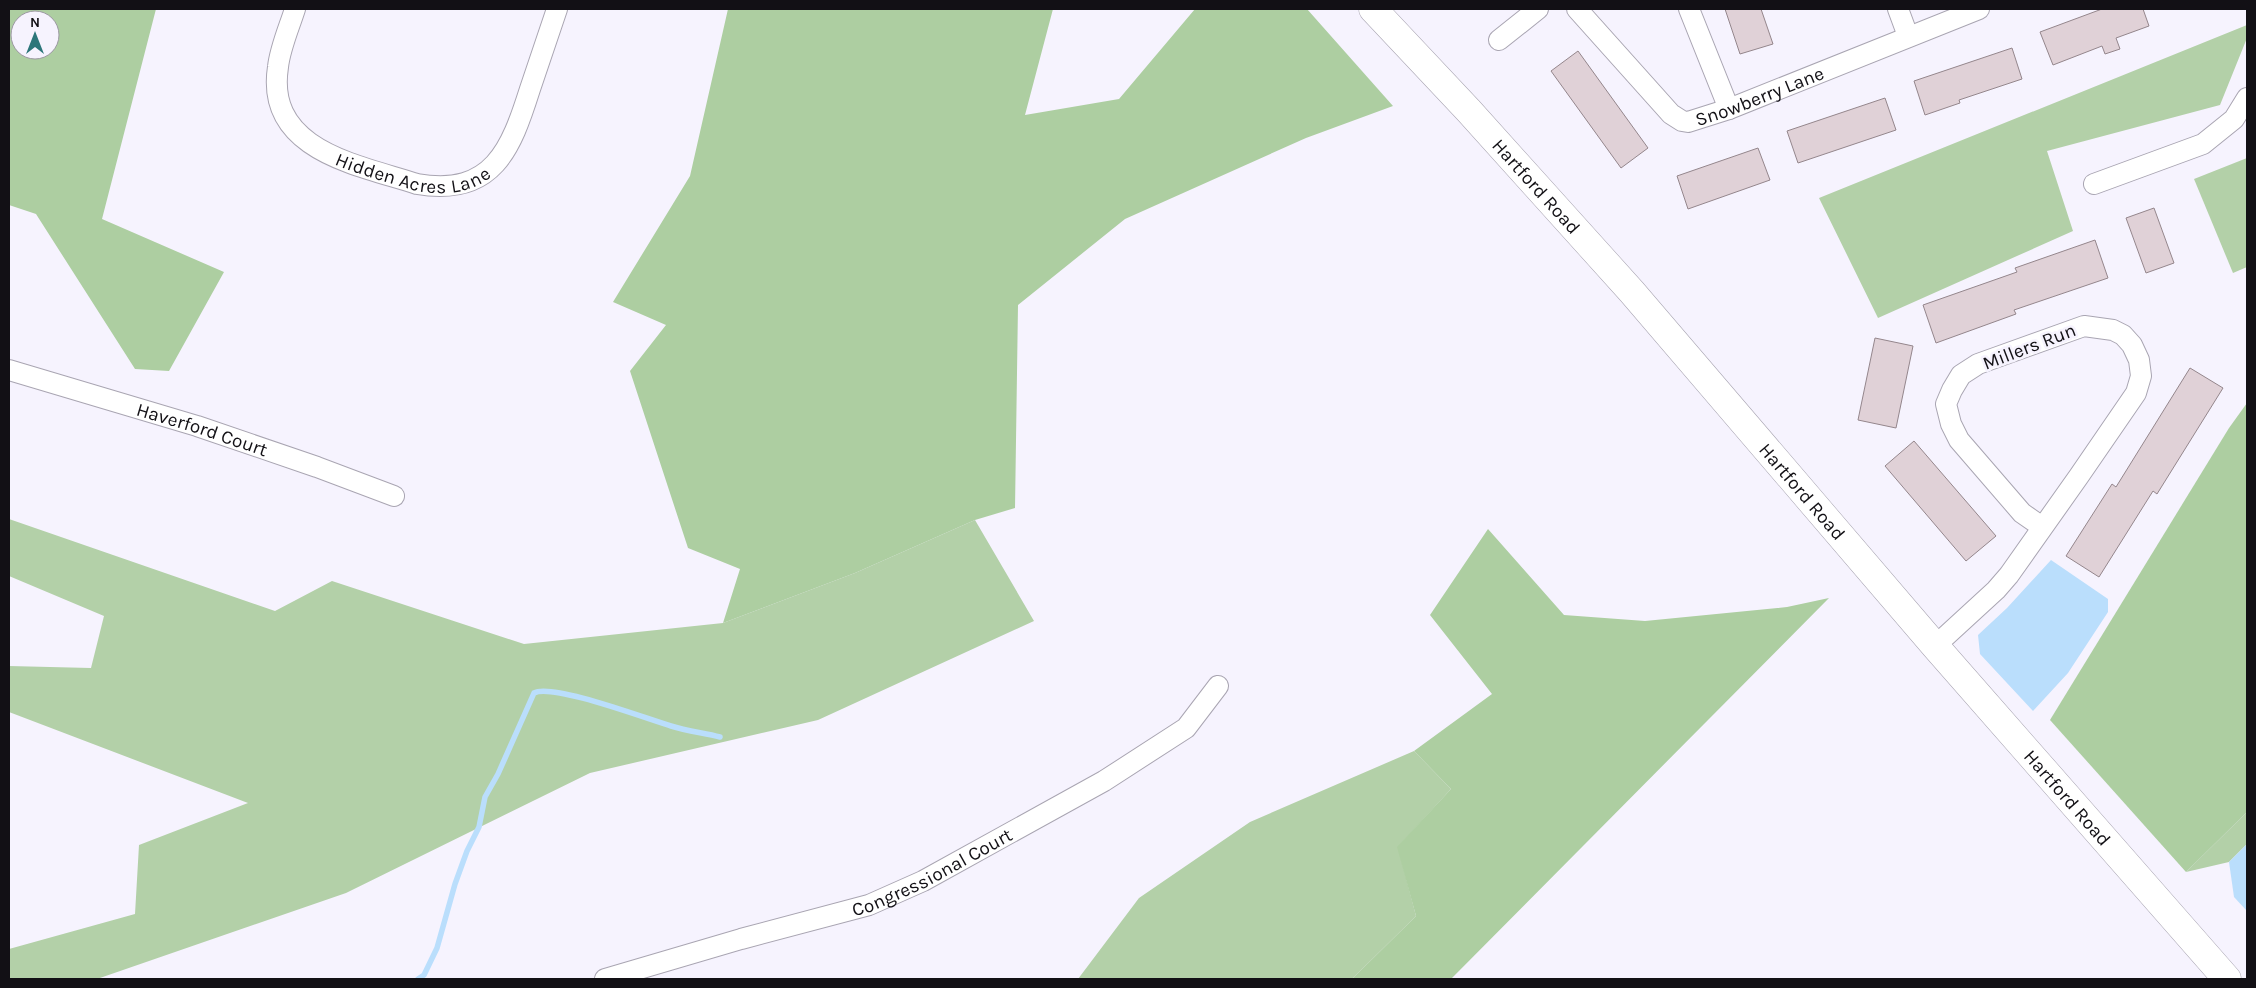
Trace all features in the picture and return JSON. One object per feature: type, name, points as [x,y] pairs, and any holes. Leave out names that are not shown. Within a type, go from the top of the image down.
[{"type":"main road","name":"Hartford Road","points":[[1373,9],[1469,111],[1632,292],[1935,646],[2227,979]]},
{"type":"street","name":"Hidden Acres Lane","points":[[295,9],[277,68],[277,86],[280,103],[289,123],[298,134],[327,155],[417,184],[432,187],[465,183],[480,177],[496,164],[506,152],[517,130],[557,9]]},
{"type":"street","points":[[1499,40],[1538,9]]},
{"type":"street","name":"Snowberry Lane","points":[[1577,9],[1676,118],[1688,122],[1729,109],[1979,9]]},
{"type":"street","points":[[1689,9],[1729,109]]},
{"type":"street","points":[[1898,9],[1908,36]]},
{"type":"street","points":[[2094,184],[2203,144],[2234,119],[2247,98]]},
{"type":"street","name":"Millers Run","points":[[1935,646],[1996,590],[2009,575],[2136,393],[2141,376],[2139,360],[2132,345],[2123,335],[2113,330],[2084,326],[1978,364],[1961,375],[1946,404],[1951,424],[1958,440],[2022,513],[2042,527]]},
{"type":"street","name":"Haverford Court","points":[[9,370],[197,426],[317,467],[394,496]]},
{"type":"street","name":"Congressional Court","points":[[606,979],[741,939],[869,905],[923,881],[1104,781],[1186,728],[1218,686]]},
{"type":"green space","points":[[9,9],[156,9],[102,219],[224,272],[169,371],[135,369],[36,214],[9,205]]},
{"type":"green space","points":[[728,9],[1053,9],[1025,115],[1119,99],[1195,9],[1307,9],[1393,106],[1306,138],[1125,219],[1018,305],[1015,508],[975,520],[855,573],[723,623],[740,569],[688,548],[630,371],[666,325],[613,302],[690,176]]},
{"type":"green space","points":[[2247,25],[2247,38],[2220,105],[2047,151],[2073,231],[1878,318],[1819,198]]},
{"type":"green space","points":[[2247,158],[2247,267],[2233,273],[2194,179]]},
{"type":"green space","points":[[2247,403],[2247,812],[2186,872],[2050,720],[2229,428]]},
{"type":"green space","points":[[9,519],[275,611],[332,581],[524,644],[723,623],[855,573],[975,520],[1034,621],[818,720],[590,773],[346,893],[97,979],[9,979],[9,949],[135,914],[139,845],[248,803],[9,712],[9,666],[91,668],[104,616],[9,576]]},
{"type":"green space","points":[[1488,529],[1564,615],[1645,621],[1787,607],[1829,598],[1451,979],[1352,979],[1416,916],[1397,847],[1451,789],[1414,751],[1492,694],[1430,615]]},
{"type":"green space","points":[[1414,751],[1451,789],[1398,847],[1416,916],[1352,979],[1078,979],[1139,898],[1250,822]]},
{"type":"green space","points":[[2247,812],[2247,844],[2229,862],[2186,872]]},
{"type":"water","points":[[2051,560],[2108,599],[2108,612],[2068,673],[2033,711],[1980,654],[1978,635],[2007,608]]},
{"type":"water","points":[[2247,844],[2247,911],[2234,897],[2229,862]]},
{"type":"building","points":[[1725,9],[1761,9],[1773,44],[1740,54]]},
{"type":"building","points":[[2102,9],[2143,9],[2149,26],[2116,38],[2120,49],[2105,54],[2102,46],[2053,65],[2040,32]]},
{"type":"building","points":[[2012,48],[2022,79],[1959,100],[1960,103],[1925,115],[1914,81]]},
{"type":"building","points":[[1578,51],[1648,148],[1621,168],[1551,71]]},
{"type":"building","points":[[1885,98],[1896,130],[1798,163],[1787,131]]},
{"type":"building","points":[[1758,148],[1770,180],[1688,209],[1677,176]]},
{"type":"building","points":[[2154,208],[2174,263],[2146,273],[2126,218]]},
{"type":"building","points":[[2095,240],[2108,278],[2014,310],[2016,314],[1936,343],[1923,305],[2017,272],[2015,268]]},
{"type":"building","points":[[1875,338],[1913,346],[1896,428],[1858,420]]},
{"type":"building","points":[[2190,368],[2223,388],[2157,494],[2153,491],[2099,577],[2066,556],[2112,484],[2116,487]]},
{"type":"building","points":[[1914,441],[1996,536],[1966,561],[1885,466]]},
{"type":"waterway","points":[[418,979],[424,975],[437,948],[455,884],[467,851],[479,827],[485,797],[498,774],[534,693],[544,691],[579,697],[677,728],[720,737]]}]
